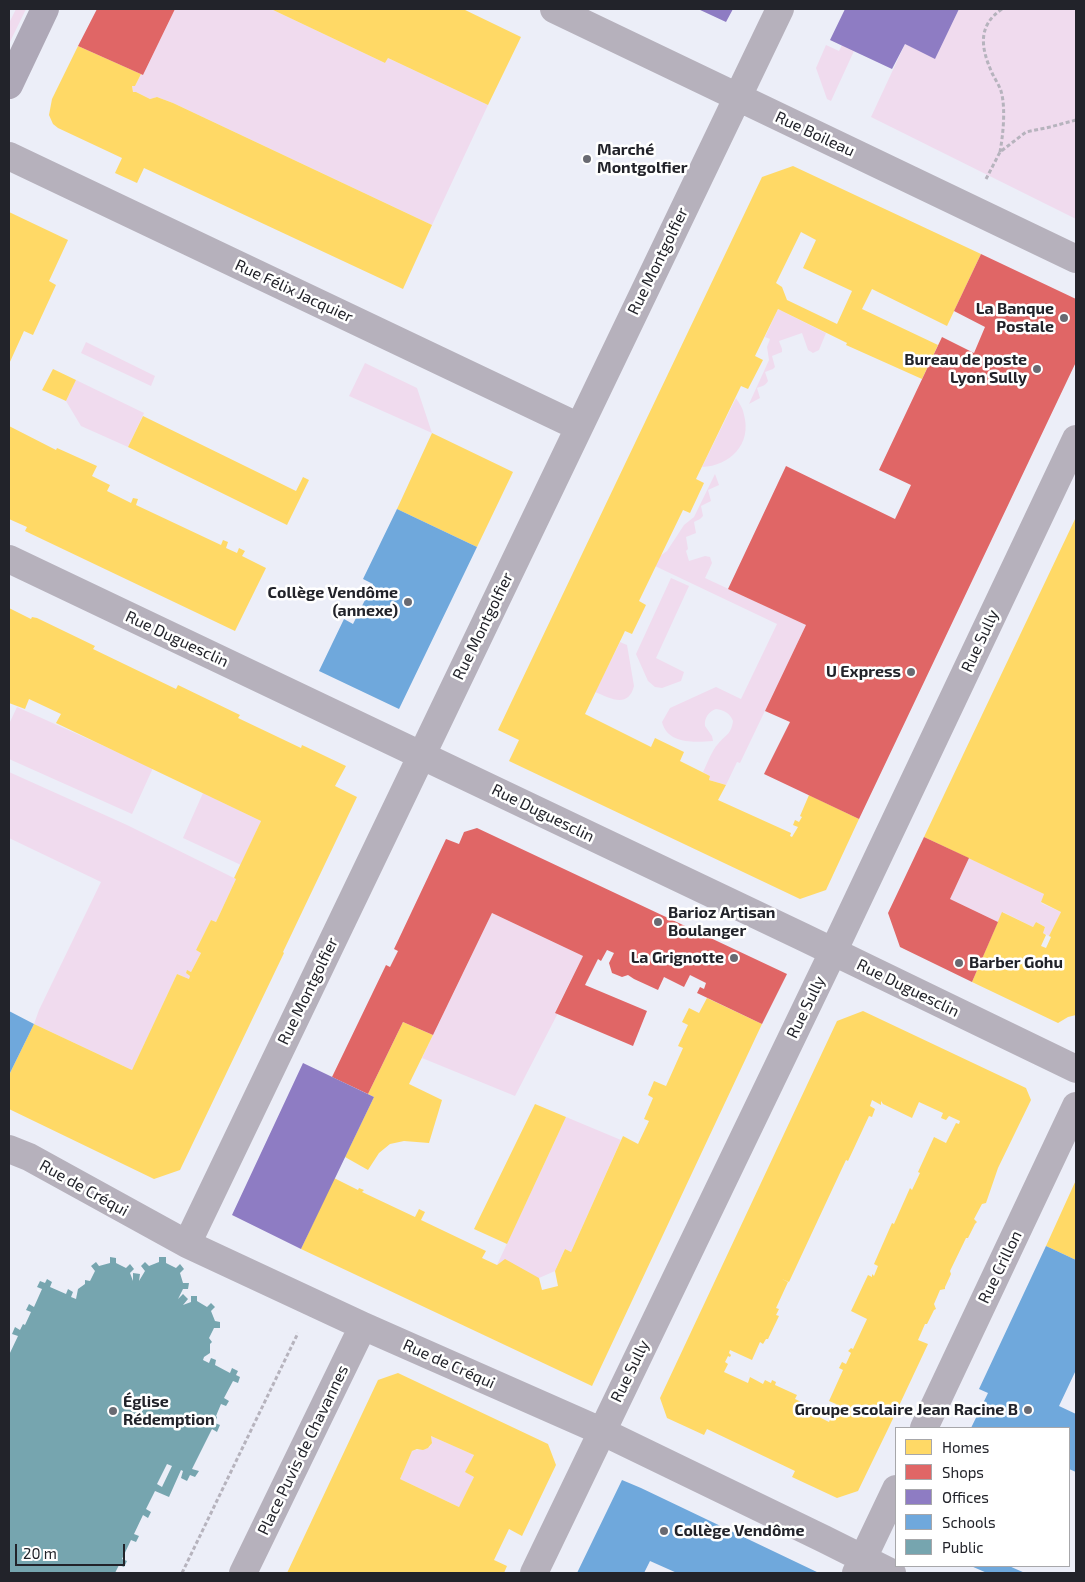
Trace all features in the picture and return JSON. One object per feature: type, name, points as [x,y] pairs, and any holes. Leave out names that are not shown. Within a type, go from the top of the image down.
[{"type":"main road","points":[[9,85],[45,9]]},
{"type":"street","name":"Rue Boileau","points":[[554,9],[1076,258]]},
{"type":"street","name":"Rue Montgolfier","points":[[187,1244],[780,9]]},
{"type":"street","name":"Rue Félix Jacquier","points":[[9,156],[579,427]]},
{"type":"street","name":"Rue Sully","points":[[534,1573],[833,952],[1076,439]]},
{"type":"street","name":"Rue Duguesclin","points":[[9,559],[1076,1070]]},
{"type":"street","name":"Rue Crillon","points":[[924,1427],[1076,1106]]},
{"type":"street","name":"Rue de Créqui","points":[[9,1149],[28,1157],[187,1244],[363,1326],[602,1431],[860,1566],[892,1573]]},
{"type":"street","name":"Place Puvis de Chavannes","points":[[244,1573],[363,1326]]},
{"type":"street","points":[[860,1566],[895,1491]]},
{"type":"path","points":[[970,208],[1000,152],[1004,132],[1001,92],[985,55],[983,32],[992,15],[1002,9]]},
{"type":"path","points":[[1000,152],[1026,132],[1050,128],[1076,120]]},
{"type":"path","points":[[182,1573],[302,1325]]},
{"type":"shaded area","points":[[16,9],[26,9],[9,44],[9,23]]},
{"type":"shaded area","points":[[175,9],[271,9],[385,63],[388,58],[488,105],[432,225],[173,103],[157,97],[150,99],[133,92],[132,86],[135,86],[141,74],[143,75]]},
{"type":"shaded area","points":[[959,9],[1076,9],[1076,219],[871,117],[905,44],[935,58]]},
{"type":"shaded area","points":[[826,45],[839,51],[842,45],[854,51],[831,101],[827,99],[816,68]]},
{"type":"shaded area","points":[[778,309],[826,333],[819,350],[813,353],[808,350],[802,333],[779,341],[782,352],[772,356],[775,367],[765,372],[768,381],[765,385],[757,388],[760,398],[749,404],[769,360],[767,347],[770,339],[765,337]]},
{"type":"shaded area","points":[[86,342],[155,376],[151,386],[81,353]]},
{"type":"shaded area","points":[[365,363],[417,388],[432,433],[349,396]]},
{"type":"shaded area","points":[[76,380],[144,413],[128,447],[81,426],[66,401]]},
{"type":"shaded area","points":[[736,398],[743,410],[746,426],[742,444],[730,458],[722,463],[702,467]]},
{"type":"shaded area","points":[[715,474],[719,485],[708,490],[711,501],[701,506],[703,516],[694,522],[696,533],[686,537],[688,549],[686,551],[689,561],[705,556],[710,557],[712,563],[705,578],[806,625],[740,763],[737,762],[726,785],[709,780],[710,776],[703,772],[714,750],[731,729],[733,721],[728,714],[716,709],[711,711],[705,720],[705,726],[713,741],[683,741],[670,735],[662,722],[670,708],[716,687],[741,699],[777,624],[655,566],[660,556],[667,551],[684,525],[694,517]]},
{"type":"shaded area","points":[[671,578],[689,586],[656,658],[684,672],[681,681],[662,688],[655,687],[648,681],[636,654]]},
{"type":"shaded area","points":[[620,642],[627,645],[634,686],[631,693],[623,700],[612,699],[595,692]]},
{"type":"shaded area","points":[[17,707],[153,768],[132,814],[9,759],[9,724]]},
{"type":"shaded area","points":[[9,772],[127,825],[236,879],[216,922],[211,920],[196,950],[201,953],[191,972],[187,971],[186,973],[190,976],[189,979],[177,974],[132,1070],[34,1024],[101,882],[9,838]]},
{"type":"shaded area","points":[[203,793],[261,821],[241,865],[183,838]]},
{"type":"shaded area","points":[[969,858],[1044,894],[1041,903],[1061,912],[1049,936],[1043,933],[1045,927],[1036,922],[1033,927],[1003,912],[998,922],[950,899]]},
{"type":"shaded area","points":[[492,913],[583,956],[555,1012],[558,1013],[515,1096],[422,1058]]},
{"type":"shaded area","points":[[566,1117],[621,1140],[571,1252],[565,1249],[555,1271],[539,1278],[504,1261],[497,1265]]},
{"type":"shaded area","points":[[431,1436],[474,1455],[466,1472],[474,1477],[459,1507],[400,1479],[412,1451],[429,1448]]},
{"type":"building: Homes","points":[[271,9],[463,9],[521,37],[488,105],[388,58],[385,63]]},
{"type":"building: Homes","points":[[78,46],[141,74],[135,86],[132,86],[133,92],[150,99],[157,97],[173,103],[432,225],[403,289],[144,168],[137,183],[115,173],[122,158],[58,128],[53,124],[49,115],[52,99]]},
{"type":"building: Homes","points":[[793,166],[981,254],[947,326],[872,289],[862,309],[938,345],[922,379],[846,345],[847,343],[778,309],[755,356],[763,360],[748,389],[741,386],[696,479],[704,483],[690,513],[683,510],[639,601],[646,605],[632,634],[625,631],[585,714],[651,747],[655,738],[684,752],[680,761],[710,776],[709,780],[726,785],[718,800],[791,833],[790,836],[792,837],[798,827],[793,825],[795,820],[799,822],[802,817],[800,816],[809,795],[859,819],[826,890],[800,899],[509,761],[519,740],[498,730],[762,177]],"holes":[[[801,232],[816,240],[803,268],[852,291],[837,324],[787,300],[782,287],[776,283]]]},
{"type":"building: Homes","points":[[9,212],[68,240],[49,281],[56,285],[33,335],[24,331],[9,364]]},
{"type":"building: Homes","points":[[53,369],[76,380],[66,401],[42,390]]},
{"type":"building: Homes","points":[[143,416],[296,491],[303,477],[309,480],[287,525],[128,447]]},
{"type":"building: Homes","points":[[9,426],[56,450],[57,448],[97,466],[92,476],[110,485],[107,491],[131,503],[133,498],[138,499],[136,505],[221,545],[223,540],[228,542],[226,548],[237,553],[239,548],[245,551],[242,556],[266,568],[235,631],[25,531],[27,527],[9,519]]},
{"type":"building: Homes","points":[[432,433],[513,472],[477,547],[397,509]]},
{"type":"building: Homes","points":[[1076,517],[1076,1015],[1058,1023],[972,982],[1002,912],[1033,927],[1036,922],[1045,927],[1043,933],[1046,935],[1041,946],[1046,948],[1051,937],[1049,936],[1061,912],[1041,902],[1044,894],[924,837]]},
{"type":"building: Homes","points":[[9,608],[31,619],[32,617],[37,618],[95,646],[93,649],[176,689],[178,685],[240,715],[238,718],[301,748],[302,745],[346,766],[335,786],[357,797],[180,1170],[154,1179],[9,1109],[9,1075],[34,1024],[132,1070],[177,974],[189,979],[190,976],[186,973],[187,970],[191,972],[201,953],[196,950],[211,920],[216,922],[261,821],[56,723],[61,714],[29,699],[25,709],[9,703]]},
{"type":"building: Homes","points":[[707,998],[762,1024],[592,1386],[301,1249],[334,1178],[358,1190],[359,1188],[364,1190],[362,1192],[415,1217],[419,1209],[425,1212],[421,1220],[486,1251],[482,1258],[497,1265],[505,1259],[539,1278],[542,1290],[558,1286],[555,1271],[565,1249],[571,1252],[623,1136],[638,1144],[649,1121],[644,1119],[653,1098],[648,1095],[654,1081],[666,1086],[683,1048],[678,1046],[688,1025],[682,1022],[689,1008],[699,1013]]},
{"type":"building: Homes","points":[[863,1011],[1026,1088],[1031,1100],[998,1168],[986,1203],[982,1204],[974,1219],[977,1222],[968,1238],[966,1238],[950,1271],[951,1274],[945,1289],[940,1290],[934,1304],[936,1309],[927,1324],[925,1324],[918,1340],[928,1344],[858,1491],[837,1498],[792,1477],[795,1471],[707,1429],[704,1435],[667,1418],[660,1398],[837,1021]],"holes":[[[872,1100],[881,1105],[881,1101],[883,1104],[912,1118],[919,1102],[943,1113],[941,1118],[946,1120],[949,1116],[960,1121],[959,1124],[956,1123],[946,1143],[934,1137],[912,1190],[910,1188],[874,1264],[878,1266],[874,1276],[872,1274],[872,1277],[868,1275],[851,1311],[867,1319],[853,1349],[851,1348],[848,1351],[851,1353],[846,1364],[842,1362],[839,1368],[843,1370],[829,1401],[836,1404],[835,1406],[838,1408],[829,1422],[807,1411],[810,1406],[795,1399],[797,1395],[775,1385],[776,1382],[772,1380],[771,1383],[765,1380],[763,1384],[750,1377],[748,1383],[724,1372],[728,1364],[725,1362],[728,1356],[730,1357],[731,1355],[729,1353],[730,1350],[752,1360],[760,1342],[763,1344],[768,1339],[779,1316],[776,1315],[779,1309],[776,1308],[788,1282],[782,1279],[789,1282],[846,1160],[848,1161],[869,1116],[872,1117],[875,1109],[870,1106]]]},
{"type":"building: Homes","points":[[403,1022],[433,1035],[409,1084],[442,1100],[429,1143],[404,1141],[390,1144],[379,1153],[368,1170],[345,1157],[374,1097],[368,1094]]},
{"type":"building: Homes","points":[[535,1104],[566,1117],[507,1244],[474,1229]]},
{"type":"building: Homes","points":[[1076,1180],[1076,1260],[1046,1246]]},
{"type":"building: Homes","points":[[398,1373],[548,1444],[556,1465],[522,1536],[509,1529],[494,1560],[507,1566],[504,1573],[287,1573],[378,1380]],"holes":[[[431,1436],[474,1455],[465,1472],[474,1477],[459,1507],[400,1479],[412,1451],[428,1448],[432,1443]]]},
{"type":"building: Shops","points":[[97,9],[175,9],[143,75],[78,46]]},
{"type":"building: Shops","points":[[981,254],[1076,299],[1076,362],[859,819],[764,774],[790,722],[765,711],[806,625],[728,589],[786,466],[895,519],[911,485],[879,470],[942,337],[974,353],[985,327],[954,311]]},
{"type":"building: Shops","points":[[477,828],[787,974],[762,1024],[697,993],[700,987],[704,989],[706,983],[690,975],[684,987],[664,977],[658,990],[628,975],[622,977],[612,973],[609,963],[614,953],[607,950],[601,961],[598,959],[585,985],[647,1011],[633,1046],[555,1013],[583,956],[492,913],[433,1035],[403,1022],[368,1094],[332,1077],[386,965],[390,967],[398,951],[394,949],[446,839],[459,844],[464,832]]},
{"type":"building: Shops","points":[[924,837],[969,858],[950,899],[998,922],[972,982],[900,947],[888,913]]},
{"type":"building: Offices","points":[[698,9],[733,9],[726,22]]},
{"type":"building: Offices","points":[[845,9],[959,9],[935,59],[905,44],[892,69],[830,40]]},
{"type":"building: Offices","points":[[303,1063],[374,1097],[301,1249],[232,1215]]},
{"type":"building: Schools","name":"Collège Vendôme (annexe)","points":[[397,509],[477,547],[399,709],[319,671],[344,619],[353,624],[373,584],[363,579]]},
{"type":"building: Schools","points":[[9,1011],[34,1024],[9,1075]]},
{"type":"building: Schools","name":"Groupe scolaire Jean Racine B","points":[[1046,1246],[1076,1260],[1076,1370],[1059,1406],[1076,1414],[1076,1472],[1070,1469],[1070,1427],[971,1427],[988,1393],[979,1389]]},
{"type":"building: Schools","name":"Collège Vendôme","points":[[622,1480],[819,1573],[677,1573],[650,1561],[644,1573],[577,1573]]},
{"type":"building: Schools","points":[[973,1567],[1011,1567],[1025,1573],[987,1573]]},
{"type":"building: Public","name":"Église Rédemption","points":[[110,1257],[116,1258],[116,1263],[126,1268],[130,1264],[134,1269],[130,1273],[133,1281],[133,1273],[140,1274],[139,1281],[145,1271],[141,1266],[145,1262],[149,1266],[159,1262],[159,1257],[166,1257],[166,1263],[176,1268],[180,1264],[184,1269],[180,1273],[183,1283],[189,1283],[188,1289],[183,1289],[178,1299],[183,1294],[188,1299],[183,1305],[191,1302],[191,1296],[197,1296],[197,1301],[207,1307],[211,1303],[215,1307],[211,1311],[215,1321],[220,1322],[220,1328],[214,1328],[209,1338],[212,1342],[210,1344],[210,1353],[203,1360],[209,1363],[211,1358],[216,1360],[215,1365],[230,1373],[232,1368],[238,1371],[236,1375],[240,1377],[238,1383],[233,1381],[224,1398],[229,1401],[226,1406],[221,1404],[215,1423],[220,1425],[217,1432],[212,1429],[192,1469],[199,1471],[195,1477],[190,1475],[187,1481],[181,1478],[183,1471],[181,1470],[169,1497],[155,1491],[146,1509],[151,1512],[148,1518],[143,1515],[134,1534],[139,1536],[136,1542],[131,1540],[122,1559],[127,1561],[124,1567],[119,1565],[115,1573],[9,1573],[9,1355],[18,1336],[12,1334],[15,1327],[20,1330],[23,1324],[25,1325],[31,1312],[26,1310],[29,1304],[34,1307],[42,1289],[37,1287],[40,1281],[45,1283],[47,1279],[52,1282],[50,1287],[66,1294],[68,1289],[73,1292],[71,1297],[76,1299],[78,1289],[85,1284],[85,1280],[90,1281],[95,1271],[91,1266],[96,1262],[99,1266],[110,1263]],"holes":[[[167,1464],[172,1466],[162,1487],[157,1484]]]},
{"type":"place","name":"Marché Montgolfier","points":[[587,159]]},
{"type":"place","name":"La Banque Postale","points":[[1064,318]]},
{"type":"place","name":"Bureau de poste Lyon Sully","points":[[1037,369]]},
{"type":"place","name":"Collège Vendôme (annexe)","points":[[408,602]]},
{"type":"place","name":"U Express","points":[[911,672]]},
{"type":"place","name":"Barioz Artisan Boulanger","points":[[658,922]]},
{"type":"place","name":"La Grignotte","points":[[734,958]]},
{"type":"place","name":"Barber Gohu","points":[[959,963]]},
{"type":"place","name":"Groupe scolaire Jean Racine B","points":[[1028,1410]]},
{"type":"place","name":"Église Rédemption","points":[[113,1411]]},
{"type":"place","name":"Collège Vendôme","points":[[664,1531]]}]
